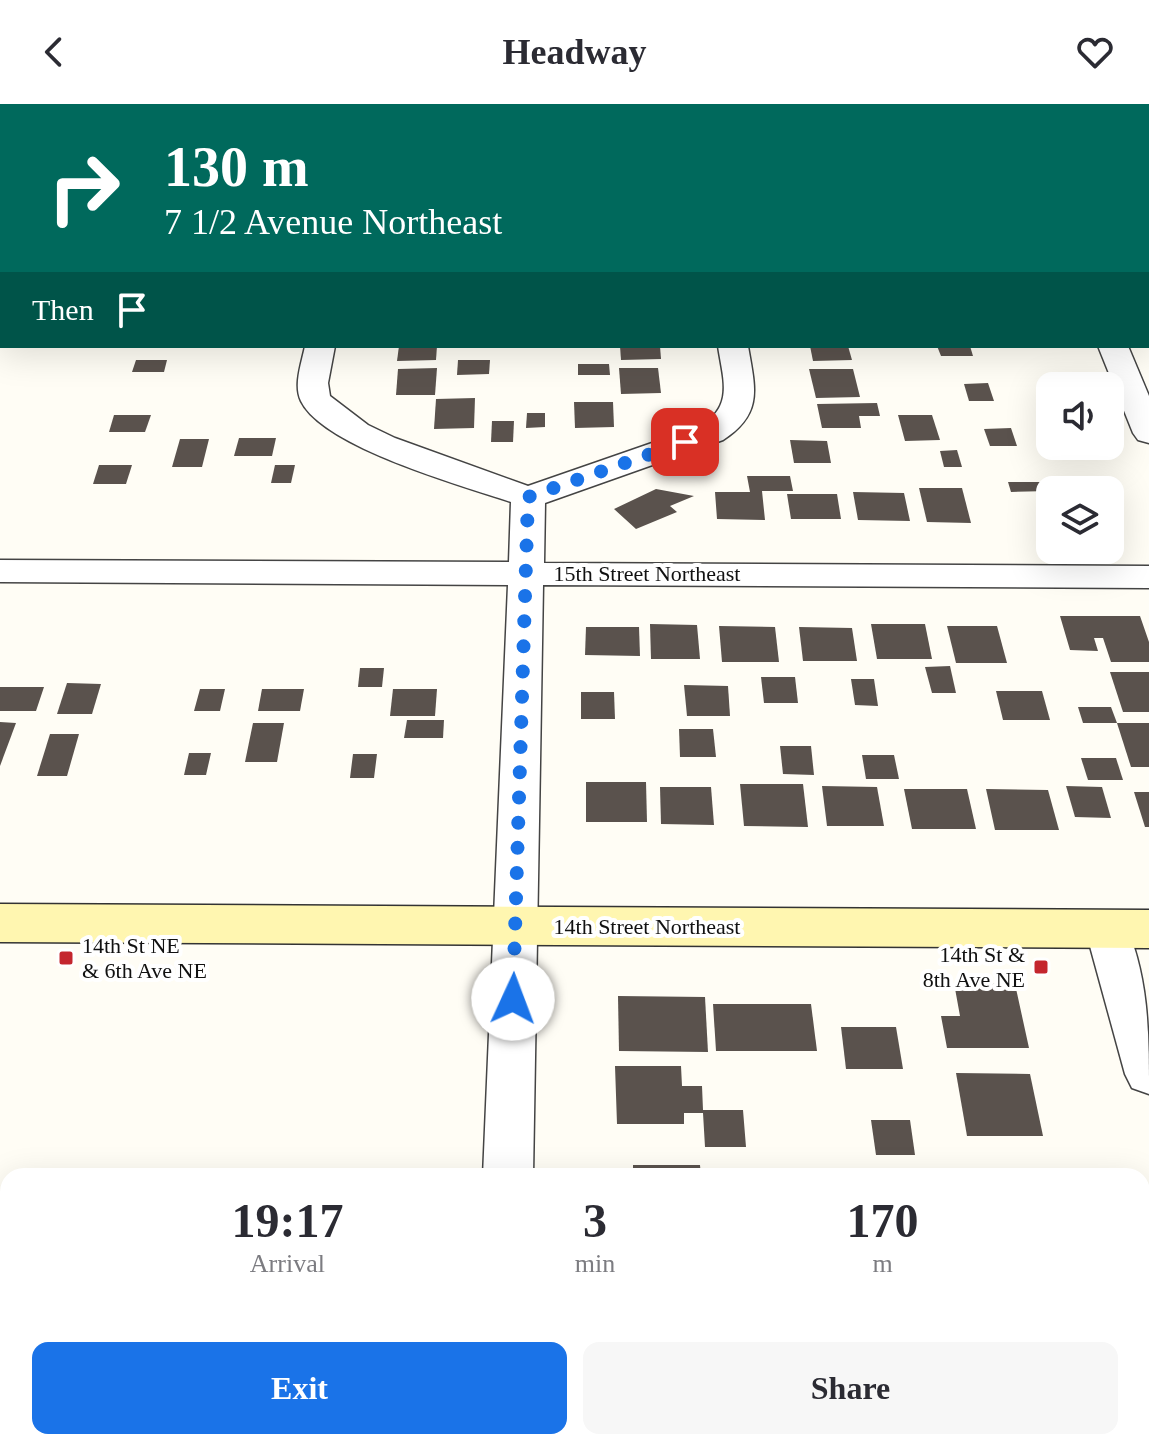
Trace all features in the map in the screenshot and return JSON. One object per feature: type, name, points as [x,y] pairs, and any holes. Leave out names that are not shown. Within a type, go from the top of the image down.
[{"type":"main road","name":"14th Street Northeast","points":[[2,928],[515,925],[1128,929]]},
{"type":"street","points":[[320,348],[313,383],[315,399],[343,426],[370,440],[528,497],[728,425],[737,413],[739,393],[733,348]]},
{"type":"street","points":[[1114,348],[1149,433]]},
{"type":"street","points":[[508,1168],[528,497]]},
{"type":"street","name":"15th Street Northeast","points":[[0,571],[1149,577]]},
{"type":"street","points":[[1128,929],[1149,1074]]},
{"type":"building","points":[[399,348],[437,348],[436,360],[397,361]]},
{"type":"building","points":[[620,348],[660,348],[661,359],[621,360]]},
{"type":"building","points":[[810,348],[849,348],[852,360],[813,361]]},
{"type":"building","points":[[938,348],[971,348],[973,356],[941,356]]},
{"type":"building","points":[[136,360],[167,360],[164,372],[132,372]]},
{"type":"building","points":[[458,360],[490,360],[489,374],[457,375]]},
{"type":"building","points":[[578,364],[609,364],[610,375],[578,375]]},
{"type":"building","points":[[437,368],[435,395],[396,395],[398,369]]},
{"type":"building","points":[[619,368],[658,368],[661,393],[621,394]]},
{"type":"building","points":[[809,369],[853,369],[860,397],[816,398]]},
{"type":"building","points":[[988,383],[994,401],[969,401],[964,384]]},
{"type":"building","points":[[475,398],[474,428],[434,429],[436,399]]},
{"type":"building","points":[[574,402],[613,402],[614,427],[575,428]]},
{"type":"building","points":[[877,403],[880,416],[859,416],[861,428],[822,428],[817,404]]},
{"type":"building","points":[[527,413],[545,413],[545,427],[526,428]]},
{"type":"building","points":[[114,415],[151,415],[145,432],[109,432]]},
{"type":"building","points":[[898,415],[932,415],[940,440],[905,441]]},
{"type":"building","points":[[492,421],[514,421],[513,442],[491,442]]},
{"type":"building","points":[[1011,428],[1017,446],[990,446],[984,429]]},
{"type":"building","points":[[239,438],[276,438],[272,456],[234,456]]},
{"type":"building","points":[[180,439],[209,439],[202,467],[172,467]]},
{"type":"building","points":[[790,440],[827,441],[831,463],[794,463]]},
{"type":"building","points":[[957,450],[962,467],[944,467],[940,451]]},
{"type":"building","points":[[99,465],[132,465],[126,484],[93,484]]},
{"type":"building","points":[[275,465],[295,465],[291,483],[271,483]]},
{"type":"building","points":[[747,476],[790,476],[793,491],[762,491],[765,520],[717,519],[715,492],[750,492]]},
{"type":"building","points":[[1008,482],[1036,482],[1036,491],[1011,492]]},
{"type":"building","points":[[919,488],[962,488],[971,523],[927,522]]},
{"type":"building","points":[[656,489],[694,496],[670,506],[677,512],[636,529],[614,509]]},
{"type":"building","points":[[853,492],[904,493],[910,521],[858,520]]},
{"type":"building","points":[[787,494],[837,494],[841,519],[791,519]]},
{"type":"building","points":[[1060,616],[1140,616],[1149,642],[1149,662],[1111,662],[1103,638],[1094,638],[1098,651],[1070,650]]},
{"type":"building","points":[[650,624],[697,625],[700,659],[651,659]]},
{"type":"building","points":[[871,624],[925,624],[932,659],[877,659]]},
{"type":"building","points":[[719,626],[775,627],[779,662],[722,662]]},
{"type":"building","points":[[947,626],[997,626],[1007,663],[956,663]]},
{"type":"building","points":[[586,627],[639,627],[640,656],[585,655]]},
{"type":"building","points":[[799,627],[852,628],[857,661],[803,661]]},
{"type":"building","points":[[950,666],[956,693],[932,693],[925,667]]},
{"type":"building","points":[[360,668],[384,668],[382,687],[358,687]]},
{"type":"building","points":[[1110,672],[1149,672],[1149,712],[1123,712]]},
{"type":"building","points":[[761,677],[795,677],[798,703],[764,703]]},
{"type":"building","points":[[851,679],[874,679],[878,706],[855,705]]},
{"type":"building","points":[[67,683],[101,684],[92,714],[57,714]]},
{"type":"building","points":[[684,685],[728,686],[730,716],[687,716]]},
{"type":"building","points":[[0,687],[44,687],[36,711],[0,711]]},
{"type":"building","points":[[200,689],[225,689],[220,711],[194,711]]},
{"type":"building","points":[[262,689],[304,689],[300,711],[258,711]]},
{"type":"building","points":[[393,689],[437,689],[435,716],[390,716]]},
{"type":"building","points":[[996,691],[1042,691],[1050,720],[1003,720]]},
{"type":"building","points":[[581,692],[614,692],[615,719],[581,719]]},
{"type":"building","points":[[1078,707],[1111,707],[1117,723],[1083,723]]},
{"type":"building","points":[[407,720],[444,720],[443,738],[404,738]]},
{"type":"building","points":[[0,722],[16,723],[0,766]]},
{"type":"building","points":[[253,723],[284,723],[277,762],[245,762]]},
{"type":"building","points":[[1117,723],[1149,723],[1149,767],[1131,767]]},
{"type":"building","points":[[679,729],[713,729],[716,757],[680,757]]},
{"type":"building","points":[[50,734],[79,734],[67,776],[37,776]]},
{"type":"building","points":[[780,746],[811,746],[814,775],[783,774]]},
{"type":"building","points":[[189,753],[211,753],[206,775],[184,775]]},
{"type":"building","points":[[353,754],[377,754],[374,778],[350,778]]},
{"type":"building","points":[[862,755],[894,755],[899,779],[866,779]]},
{"type":"building","points":[[1081,758],[1116,758],[1123,780],[1088,780]]},
{"type":"building","points":[[586,782],[646,782],[647,822],[586,822]]},
{"type":"building","points":[[740,784],[803,784],[808,827],[744,826]]},
{"type":"building","points":[[822,786],[877,787],[884,826],[827,826]]},
{"type":"building","points":[[1066,786],[1102,787],[1111,818],[1075,817]]},
{"type":"building","points":[[660,787],[711,787],[714,825],[661,824]]},
{"type":"building","points":[[904,789],[967,789],[976,829],[912,829]]},
{"type":"building","points":[[986,789],[1048,790],[1059,830],[995,830]]},
{"type":"building","points":[[1134,792],[1149,792],[1149,827],[1145,827]]},
{"type":"building","points":[[954,983],[1015,984],[1029,1048],[947,1048],[941,1016],[960,1016]]},
{"type":"building","points":[[618,996],[705,997],[708,1052],[619,1051]]},
{"type":"building","points":[[713,1004],[811,1004],[817,1051],[716,1051]]},
{"type":"building","points":[[841,1027],[896,1027],[903,1069],[846,1069]]},
{"type":"building","points":[[615,1066],[681,1066],[682,1086],[702,1086],[703,1110],[743,1110],[746,1147],[705,1147],[703,1113],[684,1113],[684,1124],[617,1124]]},
{"type":"building","points":[[956,1073],[1030,1074],[1043,1136],[967,1136]]},
{"type":"building","points":[[871,1120],[910,1120],[915,1155],[876,1155]]},
{"type":"building","points":[[633,1165],[700,1165],[700,1168],[633,1168]]},
{"type":"place","name":"14th St NE & 6th Ave NE","points":[[66,958]]},
{"type":"place","name":"14th St & 8th Ave NE","points":[[1041,967]]},
{"type":"route","points":[[513,999],[528,497],[685,442]]}]
